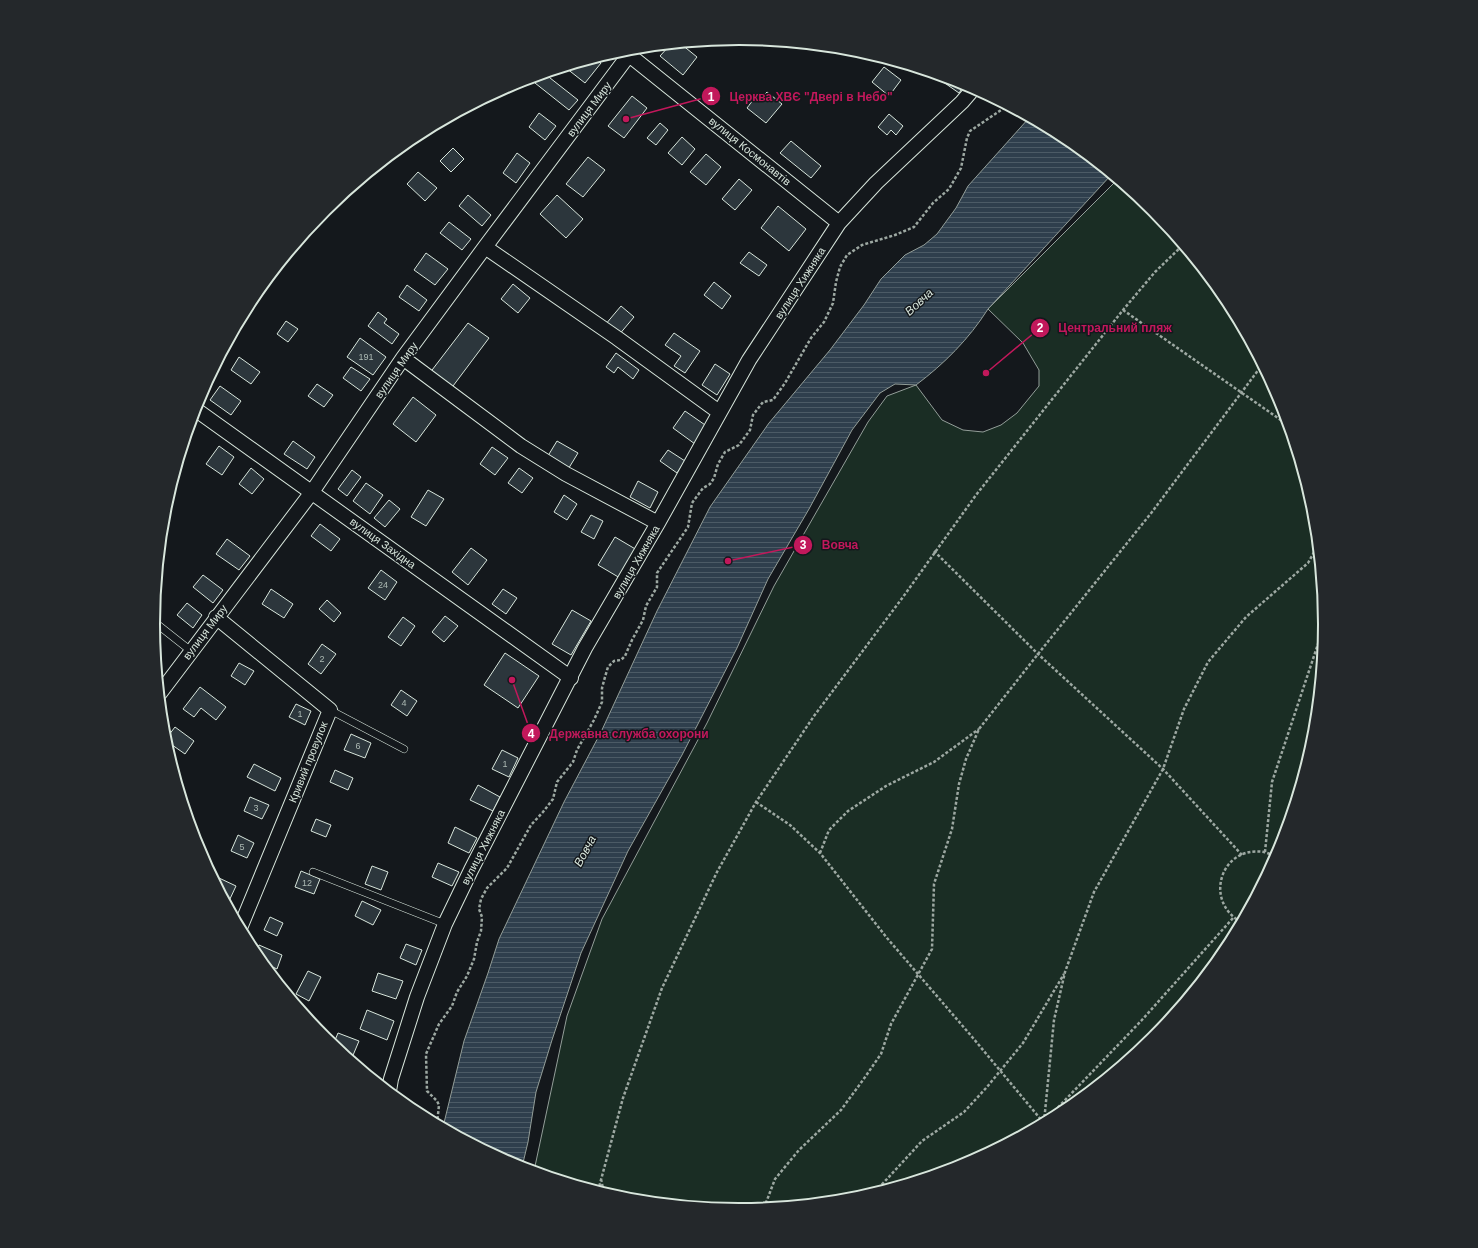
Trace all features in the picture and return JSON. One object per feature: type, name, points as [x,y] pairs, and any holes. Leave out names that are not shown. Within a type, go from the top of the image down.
[{"type":"street","name":"вулиця Космонавтів","points":[[634,55],[839,223]]},
{"type":"street","name":"вулиця Миру","points":[[164,688],[312,492],[403,358],[625,56]]},
{"type":"street","name":"вулиця Хижняка","points":[[390,1085],[417,997],[445,924],[585,648],[658,523],[749,360],[839,223],[876,183],[956,108],[970,93]]},
{"type":"street","points":[[485,247],[617,338],[719,412]]},
{"type":"street","points":[[403,358],[521,446],[566,474],[658,523]]},
{"type":"street","name":"вулиця Західна","points":[[200,413],[571,678]]},
{"type":"street","name":"Кривий провулок","points":[[216,617],[330,710],[243,921]]},
{"type":"lane","points":[[160,627],[191,651]]},
{"type":"lane","points":[[330,710],[404,750]]},
{"type":"lane","points":[[313,872],[445,924]]},
{"type":"path","points":[[438,1118],[439,1105],[427,1092],[426,1054],[439,1024],[452,1006],[457,992],[467,976],[474,959],[477,942],[482,931],[482,917],[479,909],[481,899],[487,888],[507,868],[531,825],[553,799],[557,782],[573,762],[602,702],[602,688],[608,667],[614,661],[621,660],[625,656],[643,620],[646,606],[657,588],[657,574],[660,566],[688,527],[692,503],[703,488],[710,484],[714,478],[718,464],[725,452],[740,444],[750,430],[753,415],[763,402],[773,400],[811,338],[824,322],[832,303],[840,267],[848,255],[862,245],[895,235],[914,226],[933,203],[949,189],[961,168],[970,131],[1002,109]]},
{"type":"path","points":[[599,1186],[623,1098],[662,988],[716,872],[756,802],[814,716],[903,597],[976,495],[1123,310],[1155,272],[1179,249]]},
{"type":"path","points":[[1123,310],[1281,421]]},
{"type":"path","points":[[766,1202],[775,1179],[800,1150],[841,1110],[863,1080],[880,1054],[891,1024],[932,949],[934,884],[952,829],[959,784],[966,759],[979,729],[1152,512],[1259,369]]},
{"type":"path","points":[[934,552],[1038,654],[1162,770],[1242,855]]},
{"type":"path","points":[[1045,1115],[1054,1020],[1065,972],[1094,892],[1162,770],[1184,709],[1208,662],[1246,617],[1308,563],[1314,553]]},
{"type":"path","points":[[1265,852],[1272,782],[1317,646]]},
{"type":"path","points":[[820,853],[829,830],[848,811],[886,786],[934,762],[979,729]]},
{"type":"path","points":[[756,802],[790,826],[820,853],[887,938],[1040,1118]]},
{"type":"path","points":[[1059,1106],[1141,1021],[1234,918],[1225,909],[1220,897],[1220,884],[1224,872],[1231,862],[1242,855],[1253,852],[1265,852],[1270,854]]},
{"type":"path","points":[[882,1185],[922,1141],[964,1112],[1000,1071],[1023,1043],[1065,972]]},
{"type":"path","points":[[601,1179],[603,1186]]},
{"type":"green space","points":[[1114,183],[1174,242],[1198,272],[1220,302],[1258,368],[1274,402],[1287,438],[1307,511],[1317,586],[1318,624],[1317,662],[1307,737],[1287,810],[1274,846],[1258,880],[1240,914],[1220,946],[1198,976],[1174,1006],[1121,1059],[1061,1105],[995,1143],[961,1159],[889,1183],[852,1192],[777,1202],[739,1203],[701,1202],[626,1192],[589,1183],[535,1166],[567,1016],[602,919],[707,723],[774,586],[868,422],[887,396],[916,385],[942,420],[963,430],[983,432],[1001,425],[1017,413],[1039,386],[1039,370],[1023,343],[988,309]]},
{"type":"water","points":[[1026,122],[1061,143],[1108,178],[988,309],[973,331],[946,360],[916,385],[895,384],[880,393],[852,430],[809,509],[768,579],[737,648],[682,755],[628,851],[581,953],[536,1092],[523,1161],[483,1143],[449,1125],[444,1122],[464,1041],[499,939],[564,802],[601,732],[657,611],[710,507],[769,423],[830,350],[864,305],[881,279],[905,255],[924,245],[937,234],[956,208],[968,186]]},
{"type":"building","points":[[685,48],[697,57],[683,75],[660,56],[666,50]]},
{"type":"building","points":[[600,62],[601,63],[585,83],[570,71]]},
{"type":"building","points":[[884,67],[901,80],[889,96],[872,82]]},
{"type":"building","points":[[549,77],[578,100],[569,110],[535,83]]},
{"type":"building","points":[[945,83],[962,89],[959,93]]},
{"type":"building","points":[[767,92],[782,104],[766,123],[747,108],[756,96],[760,99]]},
{"type":"building","points":[[632,96],[647,108],[624,138],[608,126]]},
{"type":"building","points":[[539,113],[556,126],[545,140],[529,127]]},
{"type":"building","points":[[889,114],[903,126],[896,135],[891,130],[887,135],[878,127]]},
{"type":"building","points":[[660,123],[668,130],[656,145],[647,138]]},
{"type":"building","points":[[682,137],[695,149],[682,165],[668,153]]},
{"type":"building","points":[[791,141],[821,166],[811,178],[780,153]]},
{"type":"building","points":[[453,148],[464,159],[451,172],[440,161]]},
{"type":"building","points":[[517,153],[530,163],[516,183],[503,173]]},
{"type":"building","points":[[706,154],[721,167],[706,185],[690,172]]},
{"type":"building","points":[[588,157],[605,170],[583,197],[566,184]]},
{"type":"building","points":[[418,172],[437,188],[425,201],[407,184]]},
{"type":"building","points":[[739,179],[752,190],[735,210],[722,199]]},
{"type":"building","points":[[468,195],[491,215],[482,226],[459,206]]},
{"type":"building","points":[[557,195],[583,219],[566,238],[540,214]]},
{"type":"building","points":[[778,206],[806,229],[789,251],[761,228]]},
{"type":"building","points":[[449,222],[471,239],[462,250],[440,233]]},
{"type":"building","points":[[749,252],[767,265],[759,276],[740,263]]},
{"type":"building","points":[[426,253],[448,269],[435,285],[414,270]]},
{"type":"building","points":[[714,282],[731,296],[722,309],[704,295]]},
{"type":"building","points":[[513,284],[530,298],[518,313],[501,299]]},
{"type":"building","points":[[407,285],[427,300],[419,311],[399,297]]},
{"type":"building","points":[[621,306],[634,317],[618,336],[605,325]]},
{"type":"building","points":[[378,312],[387,319],[384,323],[399,334],[392,344],[368,326]]},
{"type":"building","points":[[286,321],[298,329],[288,342],[277,334]]},
{"type":"building","points":[[468,323],[489,338],[450,390],[429,374]]},
{"type":"building","points":[[674,333],[700,351],[685,373],[674,366],[681,356],[665,345]]},
{"type":"building","points":[[360,338],[386,357],[373,375],[347,357]]},
{"type":"building","points":[[616,353],[639,370],[633,379],[618,367],[614,373],[606,367]]},
{"type":"building","points":[[239,357],[260,372],[251,384],[231,370]]},
{"type":"building","points":[[715,364],[730,374],[717,395],[702,385]]},
{"type":"building","points":[[351,367],[370,379],[361,391],[343,378]]},
{"type":"building","points":[[317,384],[333,395],[324,407],[308,396]]},
{"type":"building","points":[[220,386],[241,401],[231,415],[210,400]]},
{"type":"building","points":[[413,397],[436,415],[416,442],[393,424]]},
{"type":"building","points":[[685,411],[708,427],[695,444],[673,428]]},
{"type":"building","points":[[293,441],[315,457],[307,469],[284,454]]},
{"type":"building","points":[[557,441],[578,453],[567,471],[546,459]]},
{"type":"building","points":[[219,446],[234,457],[222,475],[206,464]]},
{"type":"building","points":[[492,447],[508,458],[495,475],[480,464]]},
{"type":"building","points":[[668,450],[685,461],[677,473],[660,461]]},
{"type":"building","points":[[251,468],[264,479],[252,494],[239,484]]},
{"type":"building","points":[[519,468],[533,478],[522,493],[508,483]]},
{"type":"building","points":[[352,470],[361,477],[347,496],[338,489]]},
{"type":"building","points":[[638,481],[658,492],[650,508],[630,497]]},
{"type":"building","points":[[366,483],[383,495],[370,514],[353,501]]},
{"type":"building","points":[[428,490],[444,499],[426,526],[411,517]]},
{"type":"building","points":[[564,495],[577,504],[567,520],[554,512]]},
{"type":"building","points":[[389,500],[400,509],[385,527],[374,518]]},
{"type":"building","points":[[591,515],[603,521],[594,539],[581,532]]},
{"type":"building","points":[[320,524],[340,539],[331,551],[311,536]]},
{"type":"building","points":[[615,537],[637,550],[620,578],[598,565]]},
{"type":"building","points":[[227,539],[250,556],[239,570],[216,554]]},
{"type":"building","points":[[471,548],[487,560],[468,585],[452,572]]},
{"type":"building","points":[[381,570],[397,582],[385,600],[368,588]]},
{"type":"building","points":[[203,575],[223,590],[213,603],[193,587]]},
{"type":"building","points":[[271,589],[293,604],[284,618],[262,604]]},
{"type":"building","points":[[503,589],[517,598],[506,614],[492,604]]},
{"type":"building","points":[[327,600],[341,613],[334,622],[319,609]]},
{"type":"building","points":[[187,603],[202,615],[193,628],[177,615]]},
{"type":"building","points":[[572,610],[591,621],[571,655],[552,644]]},
{"type":"building","points":[[445,616],[458,626],[444,642],[432,632]]},
{"type":"building","points":[[403,617],[415,626],[401,646],[388,637]]},
{"type":"building","points":[[322,644],[336,654],[321,674],[308,664]]},
{"type":"building","points":[[505,653],[539,676],[518,708],[484,685]]},
{"type":"building","points":[[239,663],[254,671],[245,685],[231,676]]},
{"type":"building","points":[[200,687],[226,707],[216,720],[201,708],[194,717],[183,709]]},
{"type":"building","points":[[401,690],[417,701],[407,716],[391,705]]},
{"type":"building","points":[[296,704],[311,711],[305,725],[289,717]]},
{"type":"building","points":[[175,727],[194,741],[185,754],[173,746],[170,733]]},
{"type":"building","points":[[351,734],[371,743],[365,758],[344,750]]},
{"type":"building","points":[[502,750],[518,758],[509,777],[492,769]]},
{"type":"building","points":[[254,764],[281,778],[275,791],[247,777]]},
{"type":"building","points":[[335,770],[353,778],[348,790],[330,782]]},
{"type":"building","points":[[478,785],[500,797],[493,811],[470,800]]},
{"type":"building","points":[[250,797],[269,805],[262,819],[244,811]]},
{"type":"building","points":[[316,819],[331,825],[326,837],[311,831]]},
{"type":"building","points":[[455,827],[477,838],[469,853],[448,843]]},
{"type":"building","points":[[238,835],[254,843],[247,858],[231,851]]},
{"type":"building","points":[[438,863],[459,872],[452,886],[432,877]]},
{"type":"building","points":[[372,866],[388,872],[381,890],[365,884]]},
{"type":"building","points":[[301,871],[320,879],[314,894],[295,887]]},
{"type":"building","points":[[219,878],[236,886],[230,899]]},
{"type":"building","points":[[362,901],[381,910],[373,925],[355,916]]},
{"type":"building","points":[[270,917],[283,923],[277,936],[264,930]]},
{"type":"building","points":[[406,944],[422,950],[416,965],[400,958]]},
{"type":"building","points":[[259,945],[282,955],[277,969],[274,967],[258,946]]},
{"type":"building","points":[[308,971],[321,977],[309,1001],[296,994]]},
{"type":"building","points":[[378,973],[403,981],[396,999],[372,991]]},
{"type":"building","points":[[367,1010],[394,1021],[387,1040],[360,1029]]},
{"type":"building","points":[[338,1033],[359,1041],[353,1055],[336,1038]]},
{"type":"place","name":"Церква ХВЄ \"Двері в Небо\"","points":[[626,119]]},
{"type":"place","name":"Центральний пляж","points":[[986,373]]},
{"type":"place","name":"Вовча","points":[[728,561]]},
{"type":"place","name":"Державна служба охорони","points":[[512,680]]}]
